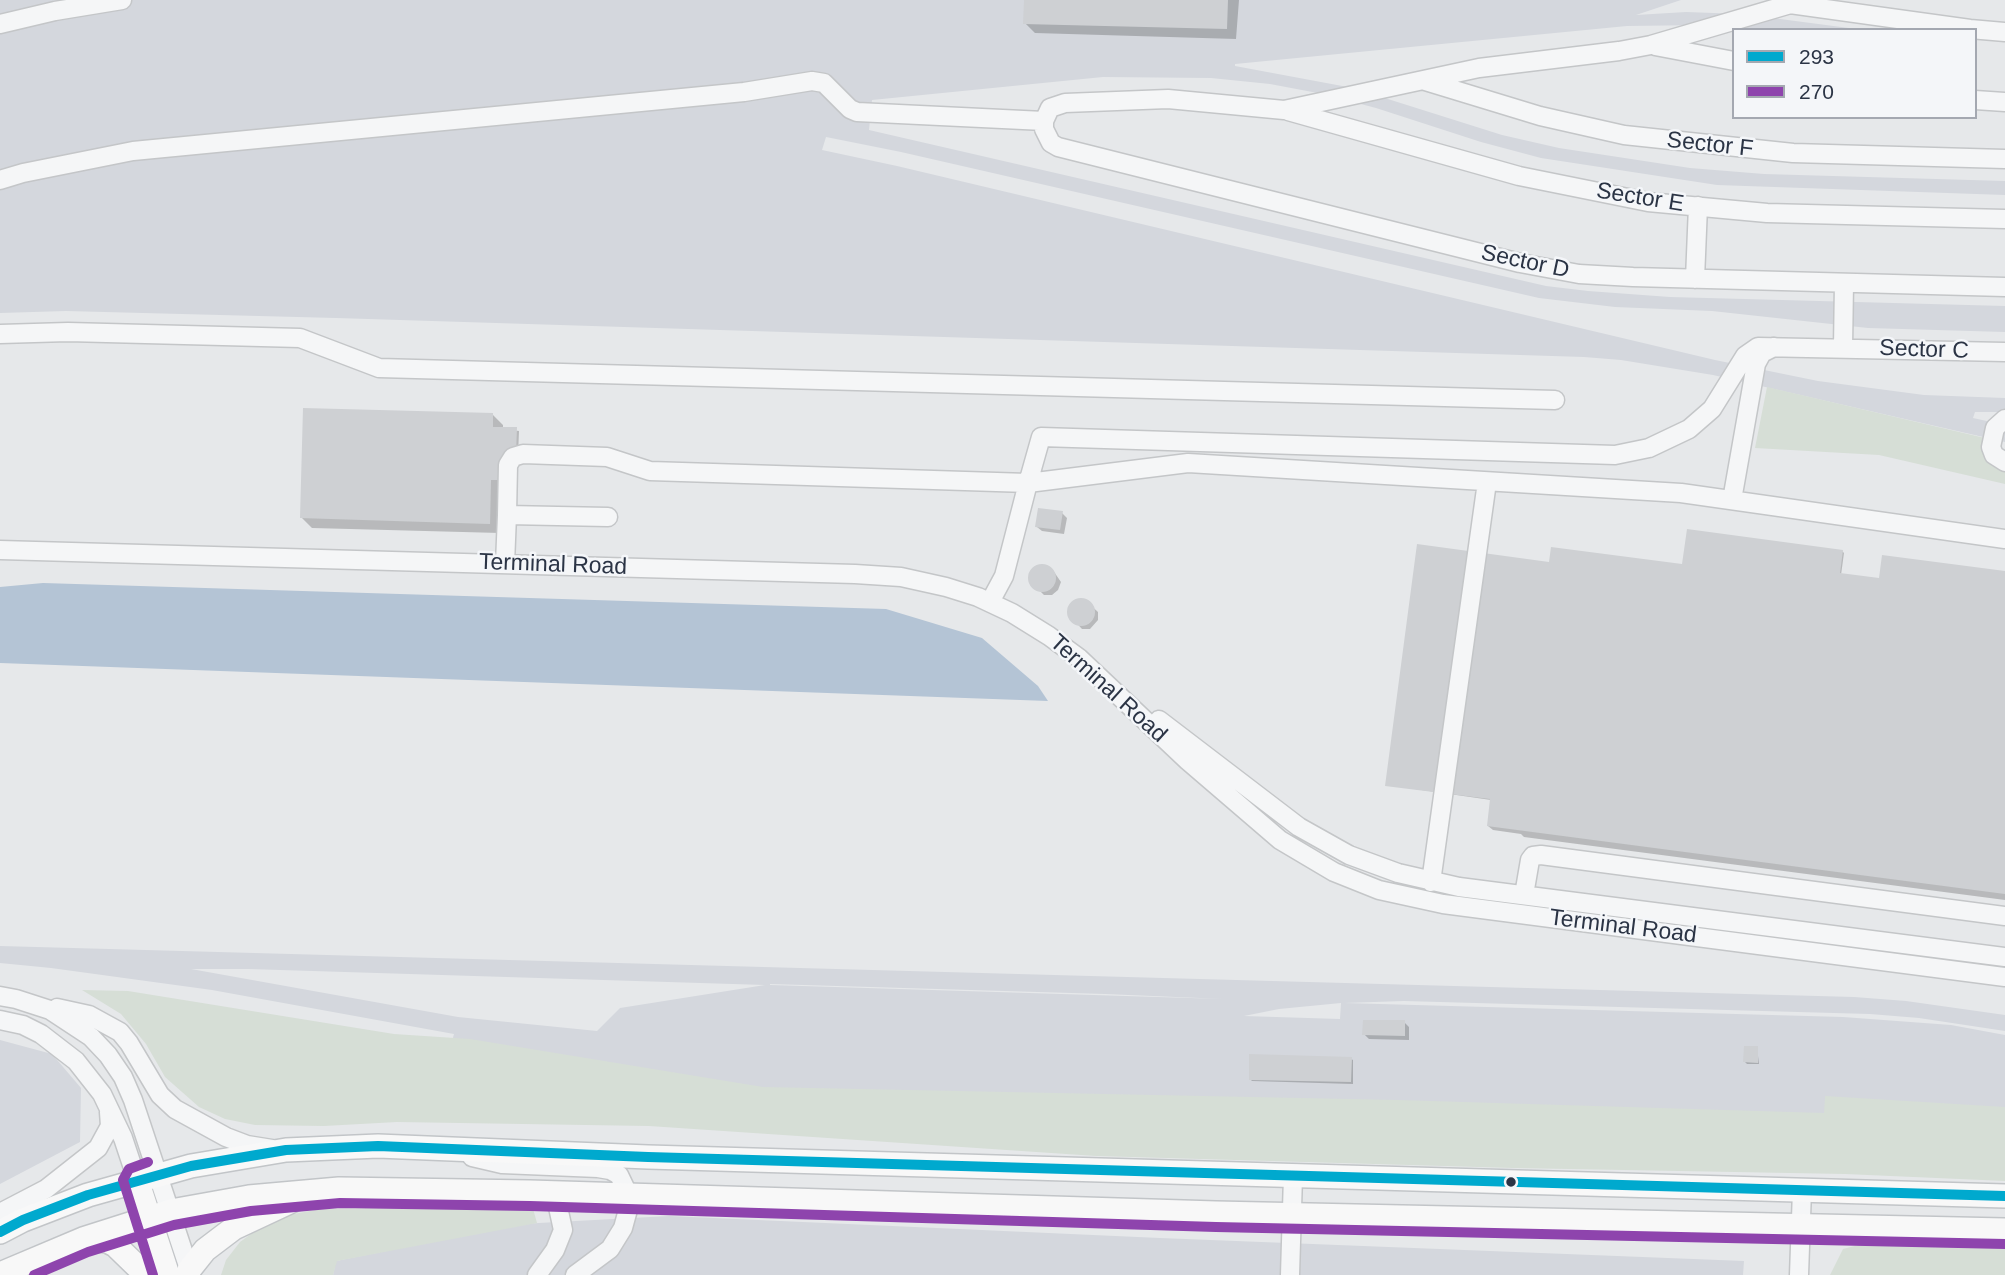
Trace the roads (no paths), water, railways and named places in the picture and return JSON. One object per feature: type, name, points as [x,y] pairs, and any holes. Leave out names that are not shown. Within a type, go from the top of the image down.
[{"type":"main road","points":[[0,1232],[23,1220],[88,1195],[191,1166],[286,1150],[378,1146],[648,1157],[2005,1196]]},
{"type":"main road","points":[[148,1177],[183,1273],[205,1250],[234,1228],[309,1194],[339,1189]]},
{"type":"main road","points":[[0,1274],[82,1239],[160,1214],[248,1197],[339,1189],[530,1192],[1292,1215],[2005,1230]]},
{"type":"main road","points":[[82,1239],[107,1241],[115,1245],[146,1275]]},
{"type":"street","points":[[0,24],[55,10],[121,0]]},
{"type":"street","points":[[0,180],[48,167],[133,151],[744,92],[812,81],[824,83],[850,109],[857,112],[1044,121],[1050,108],[1065,103],[1168,99],[1284,110],[1479,68],[1651,45],[1797,2],[1964,28]]},
{"type":"street","points":[[1977,30],[2005,32]]},
{"type":"street","points":[[1651,45],[1732,61]]},
{"type":"street","name":"Sector F","points":[[1422,80],[1540,116],[1624,135],[1793,153],[2005,159]]},
{"type":"street","points":[[1977,100],[2005,102]]},
{"type":"street","name":"Sector E","points":[[1284,110],[1519,176],[1648,202],[1766,213],[2005,219]]},
{"type":"street","name":"Sector D","points":[[1044,121],[1047,136],[1058,147],[1520,264],[1580,274],[2005,287]]},
{"type":"street","points":[[1695,279],[1698,206]]},
{"type":"street","points":[[1843,347],[1844,283]]},
{"type":"street","points":[[0,334],[68,332],[300,338],[379,368],[1555,400]]},
{"type":"street","name":"Sector C","points":[[1028,483],[1041,437],[1631,453],[1673,438],[1703,419],[1745,356],[1753,348],[1764,345],[2005,352]]},
{"type":"street","points":[[1732,500],[1758,358],[1768,349],[1788,346]]},
{"type":"street","points":[[2005,419],[1995,428],[1991,447],[1994,455],[2005,462]]},
{"type":"street","points":[[505,564],[508,465],[513,457],[523,454],[607,457],[650,471],[1028,483],[1188,463],[1681,493],[2005,539]]},
{"type":"street","points":[[1431,882],[1487,482]]},
{"type":"street","points":[[990,603],[1004,576],[1028,483]]},
{"type":"street","points":[[507,515],[608,517]]},
{"type":"street","name":"Terminal Road","points":[[0,550],[890,576],[946,587],[990,603],[1049,636],[1079,658],[1188,761],[1280,840],[1334,872],[1379,890],[1443,904],[2005,976]]},
{"type":"street","points":[[1079,658],[1315,837],[1373,864],[1431,882],[2005,957]]},
{"type":"street","points":[[1524,895],[1530,860],[1533,856],[1541,855],[2005,916]]},
{"type":"street","points":[[8,997],[89,1015],[109,1024],[129,1043],[160,1096],[175,1109],[226,1137],[266,1149],[286,1150]]},
{"type":"street","points":[[8,997],[50,1010],[91,1037],[108,1055],[134,1100],[148,1177]]},
{"type":"street","points":[[0,1020],[23,1026],[60,1046],[92,1079],[123,1138],[148,1177]]},
{"type":"street","points":[[0,1213],[46,1189],[98,1149],[110,1126],[109,1108]]},
{"type":"street","points":[[434,1148],[502,1164],[610,1170],[619,1175],[629,1196],[627,1216],[617,1239],[610,1249],[575,1275]]},
{"type":"street","points":[[1290,1275],[1293,1176]]},
{"type":"street","points":[[1799,1275],[1802,1190]]},
{"type":"street","points":[[530,1192],[553,1200],[562,1218],[561,1240],[537,1275]]},
{"type":"water","points":[[43,583],[886,609],[982,638],[1038,686],[1048,701],[0,663],[0,587]]}]
